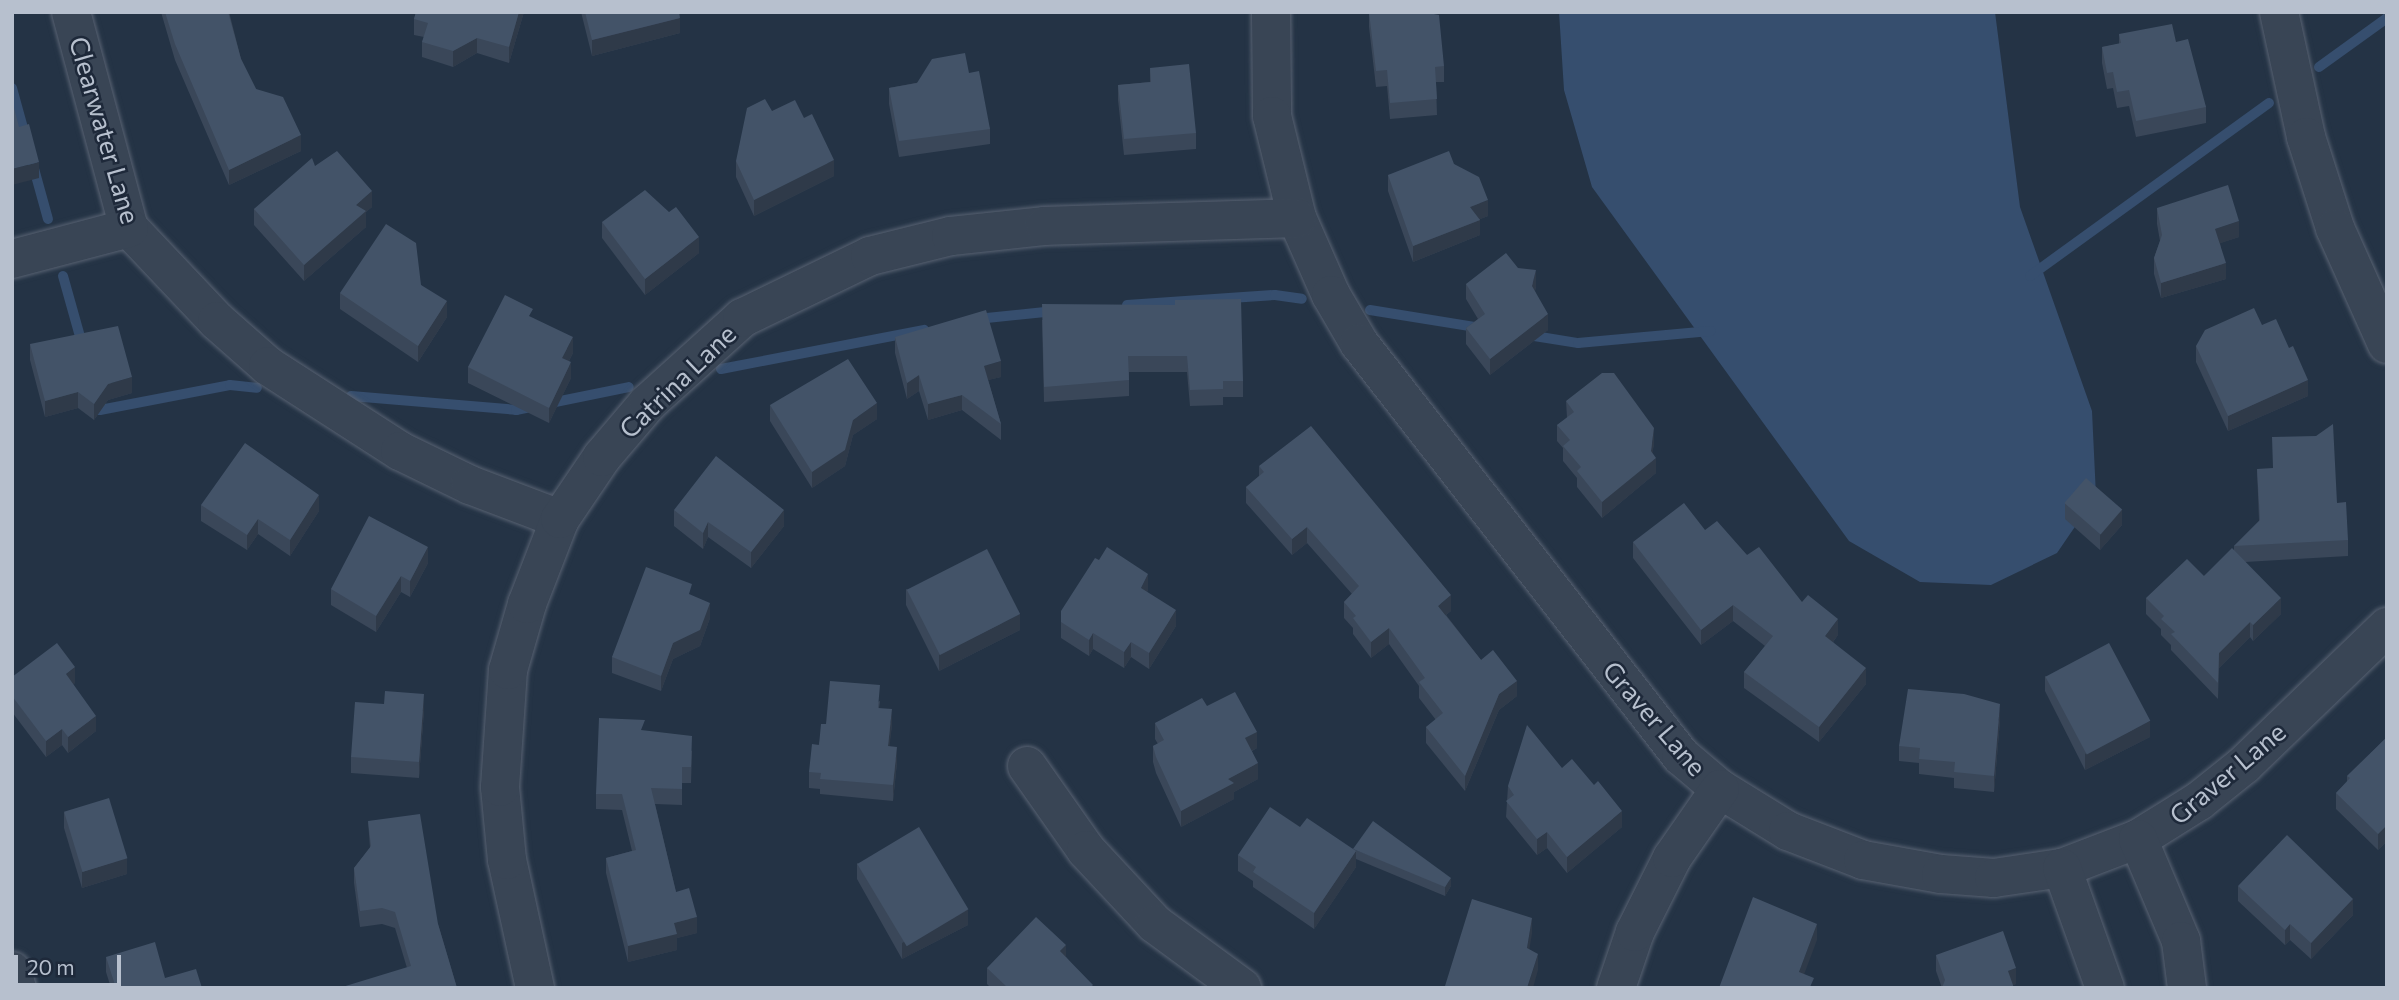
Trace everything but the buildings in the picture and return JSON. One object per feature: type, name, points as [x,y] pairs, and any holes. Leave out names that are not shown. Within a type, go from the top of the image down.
[{"type":"street","name":"Clearwater Lane","points":[[71,12],[130,228],[217,321],[268,366],[329,409],[470,485],[560,519]]},
{"type":"street","name":"Graver Lane","points":[[1271,12],[1272,116],[1297,218],[1331,295],[1359,343],[1648,718],[1681,756],[1720,789],[1788,831],[1863,860],[1994,878],[2062,868],[2138,839],[2164,826],[2244,765],[2387,627]]},
{"type":"street","points":[[2279,12],[2306,137],[2335,228],[2387,344]]},
{"type":"street","name":"Catrina Lane","points":[[534,988],[507,860],[500,787],[502,720],[508,670],[527,604],[560,519],[602,457],[648,403],[742,318],[870,256],[951,236],[1045,226],[1297,218]]},
{"type":"street","points":[[12,258],[130,228]]},
{"type":"street","points":[[1027,766],[1086,850],[1155,924],[1238,987]]},
{"type":"street","points":[[1616,988],[1634,932],[1672,858],[1720,789]]},
{"type":"street","points":[[2138,839],[2181,941],[2187,988]]},
{"type":"street","points":[[2062,868],[2105,988]]},
{"type":"street","points":[[12,971],[18,988]]},
{"type":"water","points":[[1559,12],[1995,12],[2020,207],[2092,411],[2096,496],[2057,553],[1991,585],[1920,582],[1849,541],[1592,187],[1564,90]]},
{"type":"waterway","points":[[2319,67],[2387,18]]},
{"type":"waterway","points":[[12,88],[26,139]]},
{"type":"waterway","points":[[2030,276],[2269,103]]},
{"type":"waterway","points":[[33,165],[48,219]]},
{"type":"waterway","points":[[63,276],[83,347]]},
{"type":"waterway","points":[[1127,305],[1275,295],[1302,299]]},
{"type":"waterway","points":[[1370,310],[1481,328]]},
{"type":"waterway","points":[[977,319],[1055,311]]},
{"type":"waterway","points":[[721,369],[924,330]]},
{"type":"waterway","points":[[1528,335],[1578,343],[1710,331]]},
{"type":"waterway","points":[[97,397],[100,410],[230,385],[257,388]]},
{"type":"waterway","points":[[351,396],[516,410],[629,387]]}]
